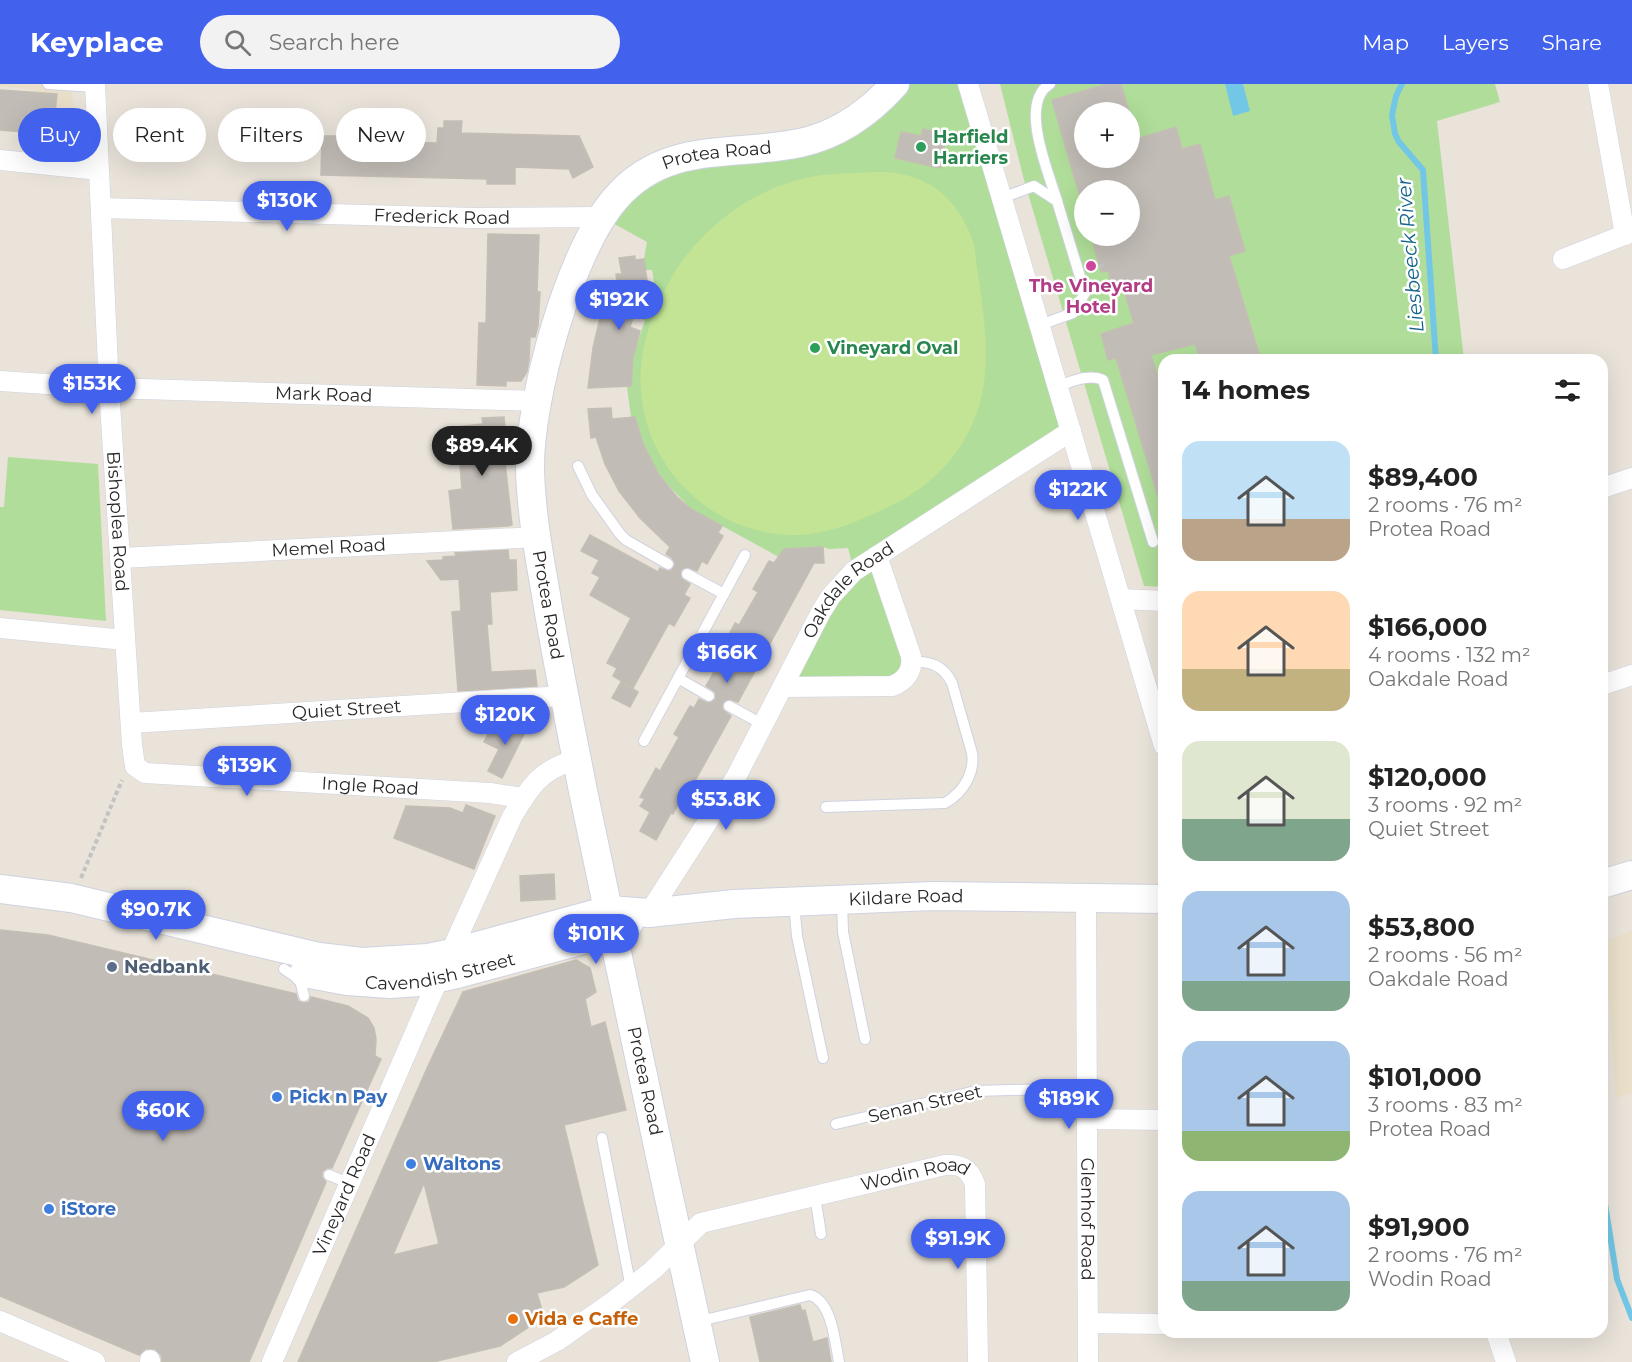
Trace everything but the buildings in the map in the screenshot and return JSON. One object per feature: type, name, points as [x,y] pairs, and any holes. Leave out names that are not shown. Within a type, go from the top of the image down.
[{"type":"street","name":"Protea Road","points":[[705,1362],[563,696],[537,537],[530,469],[532,437],[550,349],[563,303],[602,217],[624,189],[659,165],[684,156],[793,144],[824,136],[865,113],[895,84]]},
{"type":"street","points":[[968,84],[1158,725]]},
{"type":"street","points":[[1563,259],[1628,233],[1598,84]]},
{"type":"street","name":"Bishoplea Road","points":[[95,86],[109,388],[133,760],[139,770],[145,773]]},
{"type":"street","points":[[0,160],[99,170]]},
{"type":"street","name":"Frederick Road","points":[[102,208],[474,218],[602,217]]},
{"type":"street","name":"Mark Road","points":[[0,381],[109,388],[538,401]]},
{"type":"street","name":"Oakdale Road","points":[[649,913],[713,816],[764,725],[831,596],[854,571],[1071,431]]},
{"type":"street","points":[[1608,486],[1632,478]]},
{"type":"street","name":"Memel Road","points":[[121,558],[537,537]]},
{"type":"street","points":[[784,687],[892,686],[906,677],[912,661],[877,556]]},
{"type":"street","points":[[1121,599],[1158,601]]},
{"type":"street","points":[[0,628],[125,640]]},
{"type":"street","points":[[1608,683],[1632,675]]},
{"type":"street","name":"Quiet Street","points":[[131,723],[563,696]]},
{"type":"street","name":"Vineyard Road","points":[[272,1362],[512,817],[523,798],[539,779],[554,766],[577,759]]},
{"type":"street","name":"Ingle Road","points":[[145,773],[490,793],[523,798]]},
{"type":"street","points":[[1608,882],[1632,876]]},
{"type":"street","name":"Cavendish Street","points":[[0,889],[71,898],[319,957],[363,962],[428,957],[446,965],[457,974],[611,921],[649,913]]},
{"type":"street","name":"Kildare Road","points":[[649,913],[693,907],[934,896],[1158,899]]},
{"type":"street","name":"Glenhof Road","points":[[1086,897],[1088,1362]]},
{"type":"street","name":"Cavendish Street","points":[[0,906],[93,921],[284,969],[347,981],[390,984],[420,982],[446,965]]},
{"type":"street","points":[[1087,1119],[1158,1120]]},
{"type":"street","name":"Wodin Road","points":[[517,1362],[557,1341],[631,1288],[680,1245],[701,1223],[945,1165],[962,1166],[968,1171],[975,1184],[978,1362]]},
{"type":"street","points":[[0,1321],[95,1362]]},
{"type":"street","points":[[1088,1323],[1158,1324]]},
{"type":"street","points":[[1499,1338],[1506,1362]]},
{"type":"lane","points":[[48,84],[95,86]]},
{"type":"lane","points":[[1040,325],[1073,313],[1084,293],[1040,145],[1035,107],[1043,88],[1050,84]]},
{"type":"lane","points":[[1002,198],[1034,186],[1057,201]]},
{"type":"lane","points":[[1058,386],[1086,378],[1097,377],[1103,380],[1153,542]]},
{"type":"lane","points":[[578,466],[592,495],[620,534],[626,540],[668,564]]},
{"type":"lane","points":[[644,741],[745,555]]},
{"type":"lane","points":[[687,574],[724,594]]},
{"type":"lane","points":[[826,807],[945,803],[953,798],[968,778],[974,762],[949,678],[946,672],[937,665],[912,661]]},
{"type":"lane","points":[[678,678],[709,696]]},
{"type":"lane","points":[[729,706],[764,725]]},
{"type":"lane","points":[[842,900],[845,943],[865,1039]]},
{"type":"lane","points":[[794,902],[797,936],[823,1058]]},
{"type":"lane","points":[[284,969],[300,980],[304,996]]},
{"type":"lane","name":"Senan Street","points":[[836,1124],[976,1090],[1087,1089]]},
{"type":"lane","points":[[602,1138],[631,1288]]},
{"type":"lane","points":[[328,1175],[351,1184]]},
{"type":"lane","points":[[815,1196],[822,1234]]},
{"type":"lane","points":[[696,1322],[810,1295],[825,1305],[838,1362]]},
{"type":"path","points":[[79,884],[122,779]]},
{"type":"shaded area","points":[[0,84],[72,84],[73,108],[34,108],[34,90],[0,86]]},
{"type":"shaded area","points":[[1632,931],[1632,1093],[1616,1098],[1608,984],[1608,940]]},
{"type":"green space","name":"Vineyard Oval","points":[[895,84],[968,84],[1071,431],[877,556],[911,656],[905,679],[784,687],[854,571],[848,548],[784,549],[779,557],[691,509],[666,483],[660,486],[635,417],[631,417],[627,387],[631,386],[634,353],[645,320],[631,316],[629,301],[648,295],[647,283],[654,282],[652,270],[645,270],[647,242],[602,217],[630,184],[793,144]]},
{"type":"green space","points":[[1000,84],[1495,84],[1500,102],[1437,121],[1463,354],[1158,354],[1158,587],[1144,586],[1024,180]]},
{"type":"green space","name":"Vineyard Oval","points":[[876,172],[910,176],[925,182],[950,201],[968,228],[974,245],[982,301],[986,357],[985,376],[977,413],[959,447],[935,476],[920,489],[875,513],[842,526],[796,535],[766,532],[738,524],[712,511],[690,493],[670,471],[645,419],[641,389],[642,362],[647,335],[656,308],[680,264],[695,245],[711,228],[750,200],[793,181],[816,176]]},
{"type":"green space","points":[[8,457],[98,464],[106,621],[0,610],[0,507],[4,507]]},
{"type":"water","points":[[1225,84],[1243,84],[1250,111],[1233,116]]},
{"type":"waterway","name":"Liesbeeck River","points":[[1402,84],[1396,96],[1392,115],[1395,134],[1399,142],[1423,170],[1436,354]]},
{"type":"waterway","name":"Liesbeeck River","points":[[1608,1223],[1617,1279],[1632,1318]]},
{"type":"place","name":"Harfield Harriers","points":[[921,147]]},
{"type":"place","name":"The Vineyard Hotel","points":[[1091,266]]},
{"type":"place","name":"Vineyard Oval","points":[[815,348]]},
{"type":"place","name":"Nedbank","points":[[112,967]]},
{"type":"place","name":"Pick n Pay","points":[[277,1097]]},
{"type":"place","name":"Waltons","points":[[411,1164]]},
{"type":"place","name":"iStore","points":[[49,1209]]},
{"type":"place","name":"Vida e Caffe","points":[[513,1319]]}]
